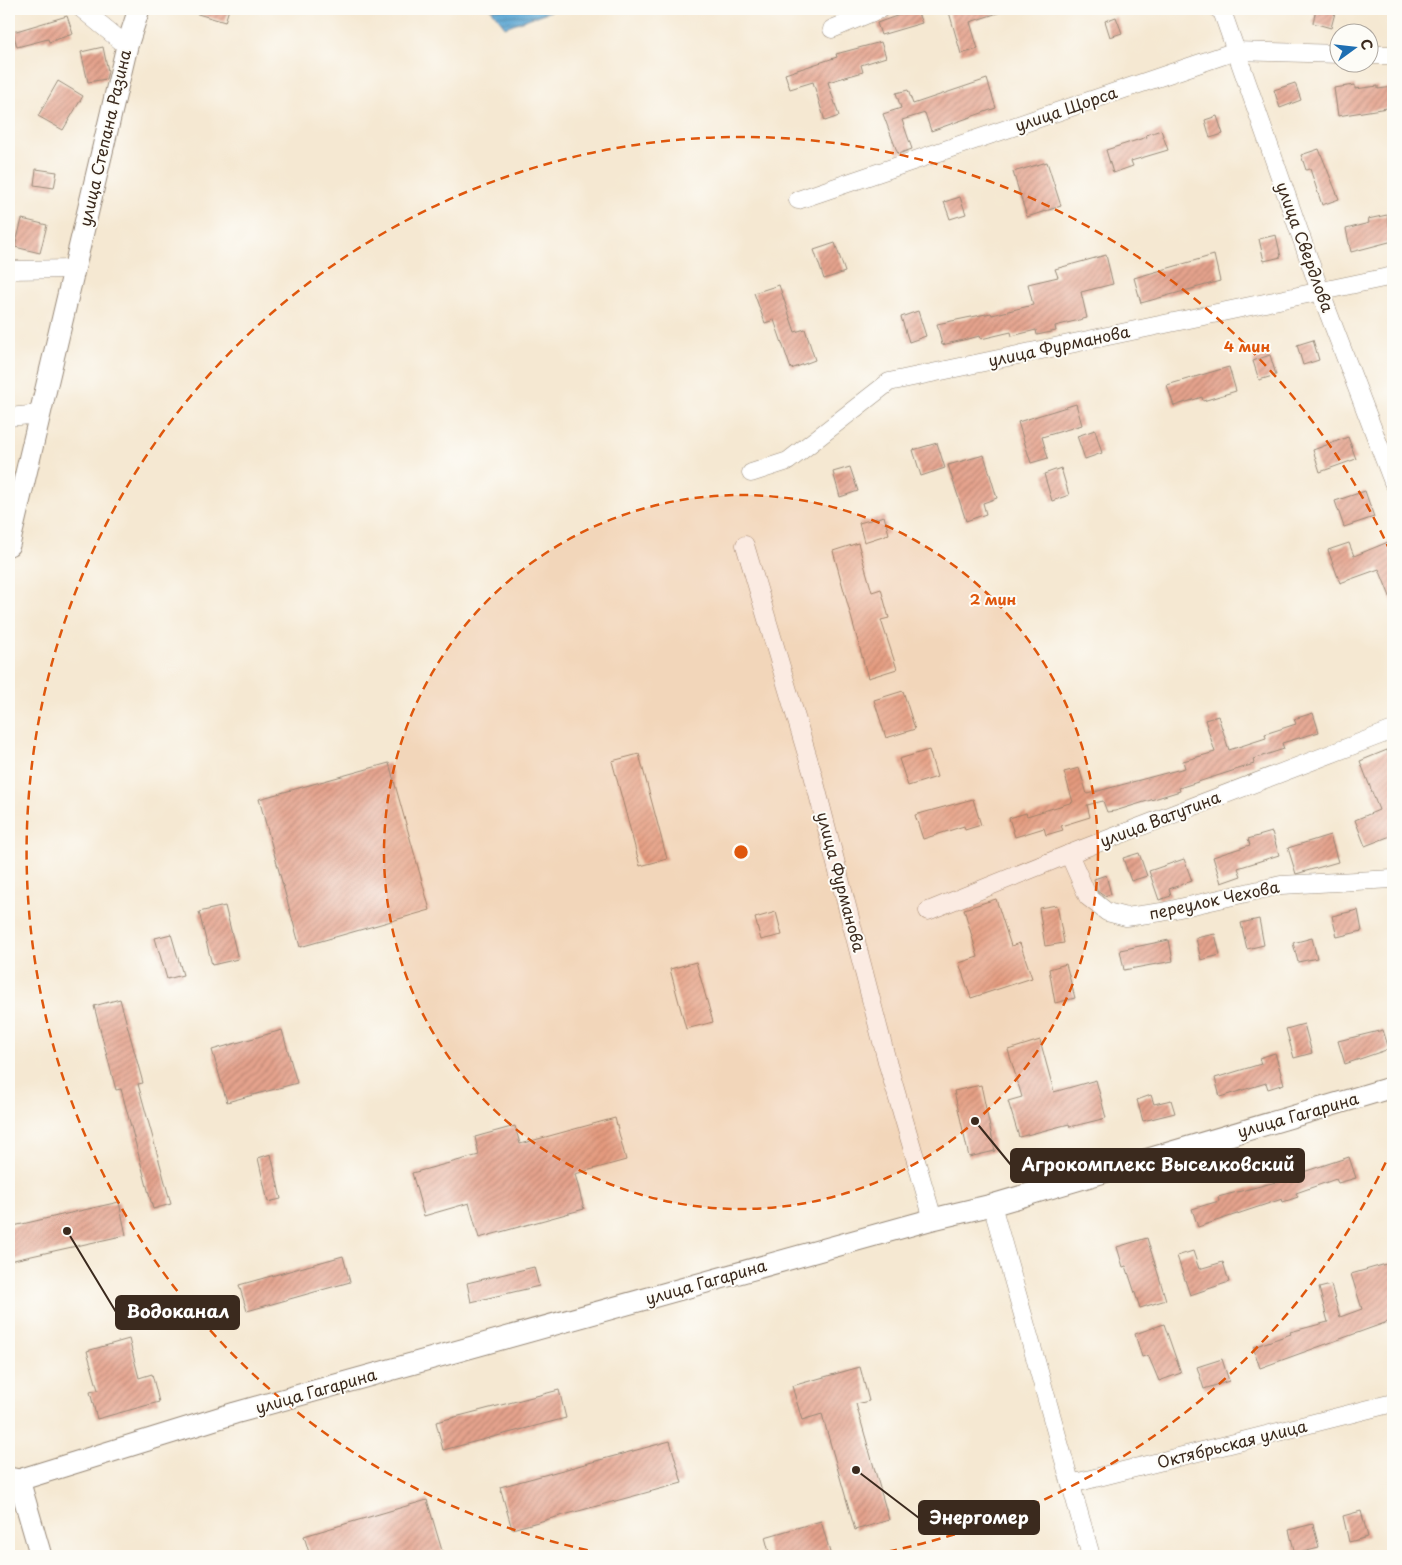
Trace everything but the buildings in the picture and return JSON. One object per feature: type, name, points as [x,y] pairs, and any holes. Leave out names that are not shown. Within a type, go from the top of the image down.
[{"type":"main road","name":"улица Степана Разина","points":[[9,545],[127,46],[139,9]]},
{"type":"main road","name":"улица Гагарина","points":[[14,1479],[235,1413],[933,1219],[992,1205],[1393,1087]]},
{"type":"main road","points":[[14,1479],[40,1556]]},
{"type":"street","points":[[82,9],[127,46]]},
{"type":"street","points":[[832,29],[880,9]]},
{"type":"street","name":"улица Свердлова","points":[[1220,10],[1320,291],[1393,482]]},
{"type":"street","name":"улица Щорса","points":[[798,200],[1236,51],[1330,54]]},
{"type":"street","points":[[1380,55],[1393,55]]},
{"type":"street","points":[[9,270],[74,269]]},
{"type":"street","name":"улица Фурманова","points":[[751,473],[788,461],[889,382],[1393,276]]},
{"type":"street","points":[[9,417],[40,414]]},
{"type":"street","name":"улица Фурманова","points":[[745,545],[813,775],[888,1065],[933,1219]]},
{"type":"street","name":"улица Ватутина","points":[[928,911],[1069,854],[1393,730]]},
{"type":"street","name":"переулок Чехова","points":[[1069,854],[1088,897],[1107,912],[1126,917],[1162,912],[1281,885],[1393,879]]},
{"type":"street","points":[[992,1205],[1091,1556]]},
{"type":"street","name":"Октябрьская улица","points":[[1071,1484],[1393,1403]]},
{"type":"water","points":[[491,9],[556,9],[505,27]]},
{"type":"place","name":"Агрокомплекс Выселковский","points":[[975,1121]]},
{"type":"place","name":"Водоканал","points":[[67,1231]]},
{"type":"place","name":"Энергомер","points":[[856,1470]]}]
